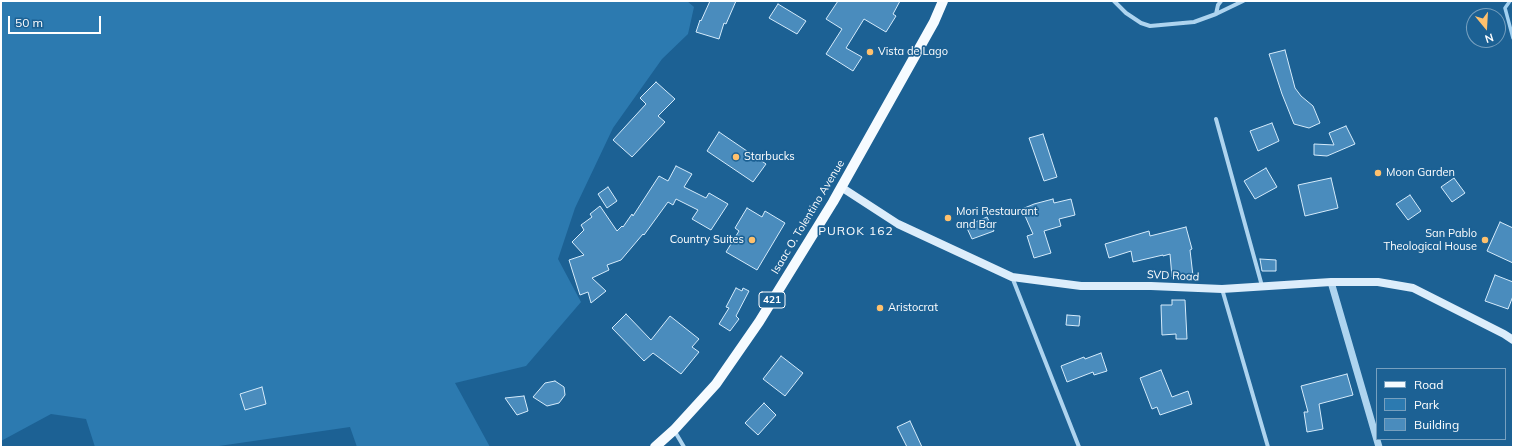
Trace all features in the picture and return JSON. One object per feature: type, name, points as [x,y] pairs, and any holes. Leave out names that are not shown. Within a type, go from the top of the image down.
[{"type":"main road","name":"Isaac O. Tolentino Avenue","points":[[655,447],[674,430],[716,384],[759,322],[841,187],[930,28],[943,1]]},
{"type":"main road","name":"SVD Road","points":[[841,187],[898,224],[1012,276],[1081,286],[1151,286],[1222,289],[1331,282],[1378,282],[1413,288],[1513,340]]},
{"type":"street","points":[[1114,1],[1126,13],[1140,23],[1150,26],[1194,22],[1216,14],[1243,1]]},
{"type":"street","points":[[1216,14],[1218,5],[1221,1]]},
{"type":"street","points":[[1216,119],[1262,287]]},
{"type":"street","points":[[1012,276],[1079,447]]},
{"type":"street","points":[[1331,282],[1376,437]]},
{"type":"street","points":[[1222,289],[1268,447]]},
{"type":"street","points":[[674,430],[684,447]]},
{"type":"green space","points":[[1,1],[687,1],[694,7],[688,34],[662,59],[613,128],[575,208],[558,259],[581,302],[526,366],[455,383],[490,447],[357,447],[350,427],[212,447],[95,447],[86,419],[51,414],[1,441]]},
{"type":"building","points":[[710,1],[736,1],[726,24],[724,23],[719,39],[696,32],[700,20],[701,21]]},
{"type":"building","points":[[838,1],[900,1],[893,14],[896,16],[886,32],[864,19],[846,48],[862,57],[853,71],[826,54],[842,29],[826,19]]},
{"type":"building","points":[[778,4],[806,21],[797,34],[769,18]]},
{"type":"building","points":[[1285,50],[1295,88],[1301,96],[1313,106],[1320,123],[1309,128],[1294,124],[1282,94],[1269,54]]},
{"type":"building","points":[[656,82],[675,99],[658,116],[665,122],[632,157],[613,140],[646,104],[640,98]]},
{"type":"building","points":[[1272,123],[1279,141],[1258,151],[1250,131]]},
{"type":"building","points":[[1346,126],[1355,144],[1327,156],[1314,155],[1314,144],[1334,145],[1329,133]]},
{"type":"building","name":"Starbucks","points":[[719,132],[766,164],[753,182],[707,151]]},
{"type":"building","points":[[1043,134],[1057,177],[1044,181],[1029,138]]},
{"type":"building","points":[[676,166],[692,174],[684,187],[706,198],[709,193],[728,204],[711,230],[692,219],[698,210],[676,199],[673,205],[668,202],[644,235],[643,234],[621,260],[607,265],[609,270],[592,278],[606,291],[591,303],[588,292],[580,295],[569,260],[584,255],[572,242],[584,230],[581,225],[592,217],[590,214],[600,206],[617,231],[622,226],[623,227],[632,214],[633,216],[659,176],[668,181]]},
{"type":"building","points":[[1266,168],[1277,187],[1255,199],[1244,181]]},
{"type":"building","points":[[1331,178],[1338,208],[1305,216],[1298,185]]},
{"type":"building","points":[[1454,178],[1465,193],[1452,202],[1441,187]]},
{"type":"building","points":[[608,187],[617,201],[607,208],[598,194]]},
{"type":"building","points":[[1410,195],[1421,211],[1408,220],[1396,204]]},
{"type":"building","points":[[1053,199],[1054,203],[1071,199],[1075,215],[1059,219],[1061,226],[1044,231],[1051,253],[1034,258],[1027,236],[1033,234],[1022,209]]},
{"type":"building","points":[[747,208],[762,217],[765,211],[785,223],[757,270],[726,252],[739,231],[735,228]]},
{"type":"building","points":[[987,217],[994,231],[972,239],[966,226]]},
{"type":"building","points":[[1500,222],[1513,228],[1513,263],[1487,251]]},
{"type":"building","points":[[1186,227],[1192,249],[1190,250],[1193,276],[1172,277],[1170,254],[1133,262],[1131,251],[1109,258],[1105,244],[1149,231],[1150,236]]},
{"type":"building","points":[[1260,259],[1276,260],[1276,271],[1262,271]]},
{"type":"building","points":[[1495,275],[1513,282],[1513,296],[1508,309],[1485,301]]},
{"type":"building","points":[[736,288],[742,291],[743,288],[749,291],[736,316],[739,319],[730,331],[719,324],[729,308],[726,307]]},
{"type":"building","points":[[1172,300],[1185,300],[1187,339],[1176,339],[1176,334],[1162,335],[1161,305],[1172,305]]},
{"type":"building","points":[[626,314],[651,340],[670,316],[699,339],[692,347],[699,352],[681,374],[653,353],[644,361],[612,328]]},
{"type":"building","points":[[1067,315],[1080,316],[1079,326],[1066,325]]},
{"type":"building","points":[[1101,353],[1107,371],[1094,375],[1093,372],[1067,382],[1061,366],[1084,357],[1085,359]]},
{"type":"building","points":[[781,356],[803,373],[785,396],[763,379]]},
{"type":"building","points":[[1161,370],[1172,397],[1188,391],[1192,404],[1160,415],[1157,407],[1152,409],[1140,378]]},
{"type":"building","points":[[1347,374],[1353,395],[1319,404],[1323,429],[1307,432],[1304,412],[1308,412],[1301,386]]},
{"type":"building","points":[[555,381],[564,387],[565,395],[559,403],[547,406],[533,397],[545,383]]},
{"type":"building","points":[[262,387],[266,404],[245,410],[240,394]]},
{"type":"building","points":[[524,396],[528,411],[517,415],[505,398]]},
{"type":"building","points":[[764,403],[776,415],[758,435],[745,423]]},
{"type":"building","points":[[910,421],[922,447],[907,447],[897,427]]},
{"type":"waterway","points":[[1510,1],[1505,8],[1513,38]]},
{"type":"place","name":"Vista de Lago","points":[[870,52]]},
{"type":"place","name":"Starbucks","points":[[736,157]]},
{"type":"place","name":"Moon Garden","points":[[1378,173]]},
{"type":"place","name":"Mori Restaurant and Bar","points":[[948,218]]},
{"type":"place","name":"Country Suites","points":[[752,240]]},
{"type":"place","name":"San Pablo Theological House","points":[[1485,240]]},
{"type":"place","name":"Aristocrat","points":[[880,308]]},
{"type":"district","name":"PUROK 162","points":[[856,231]]}]
